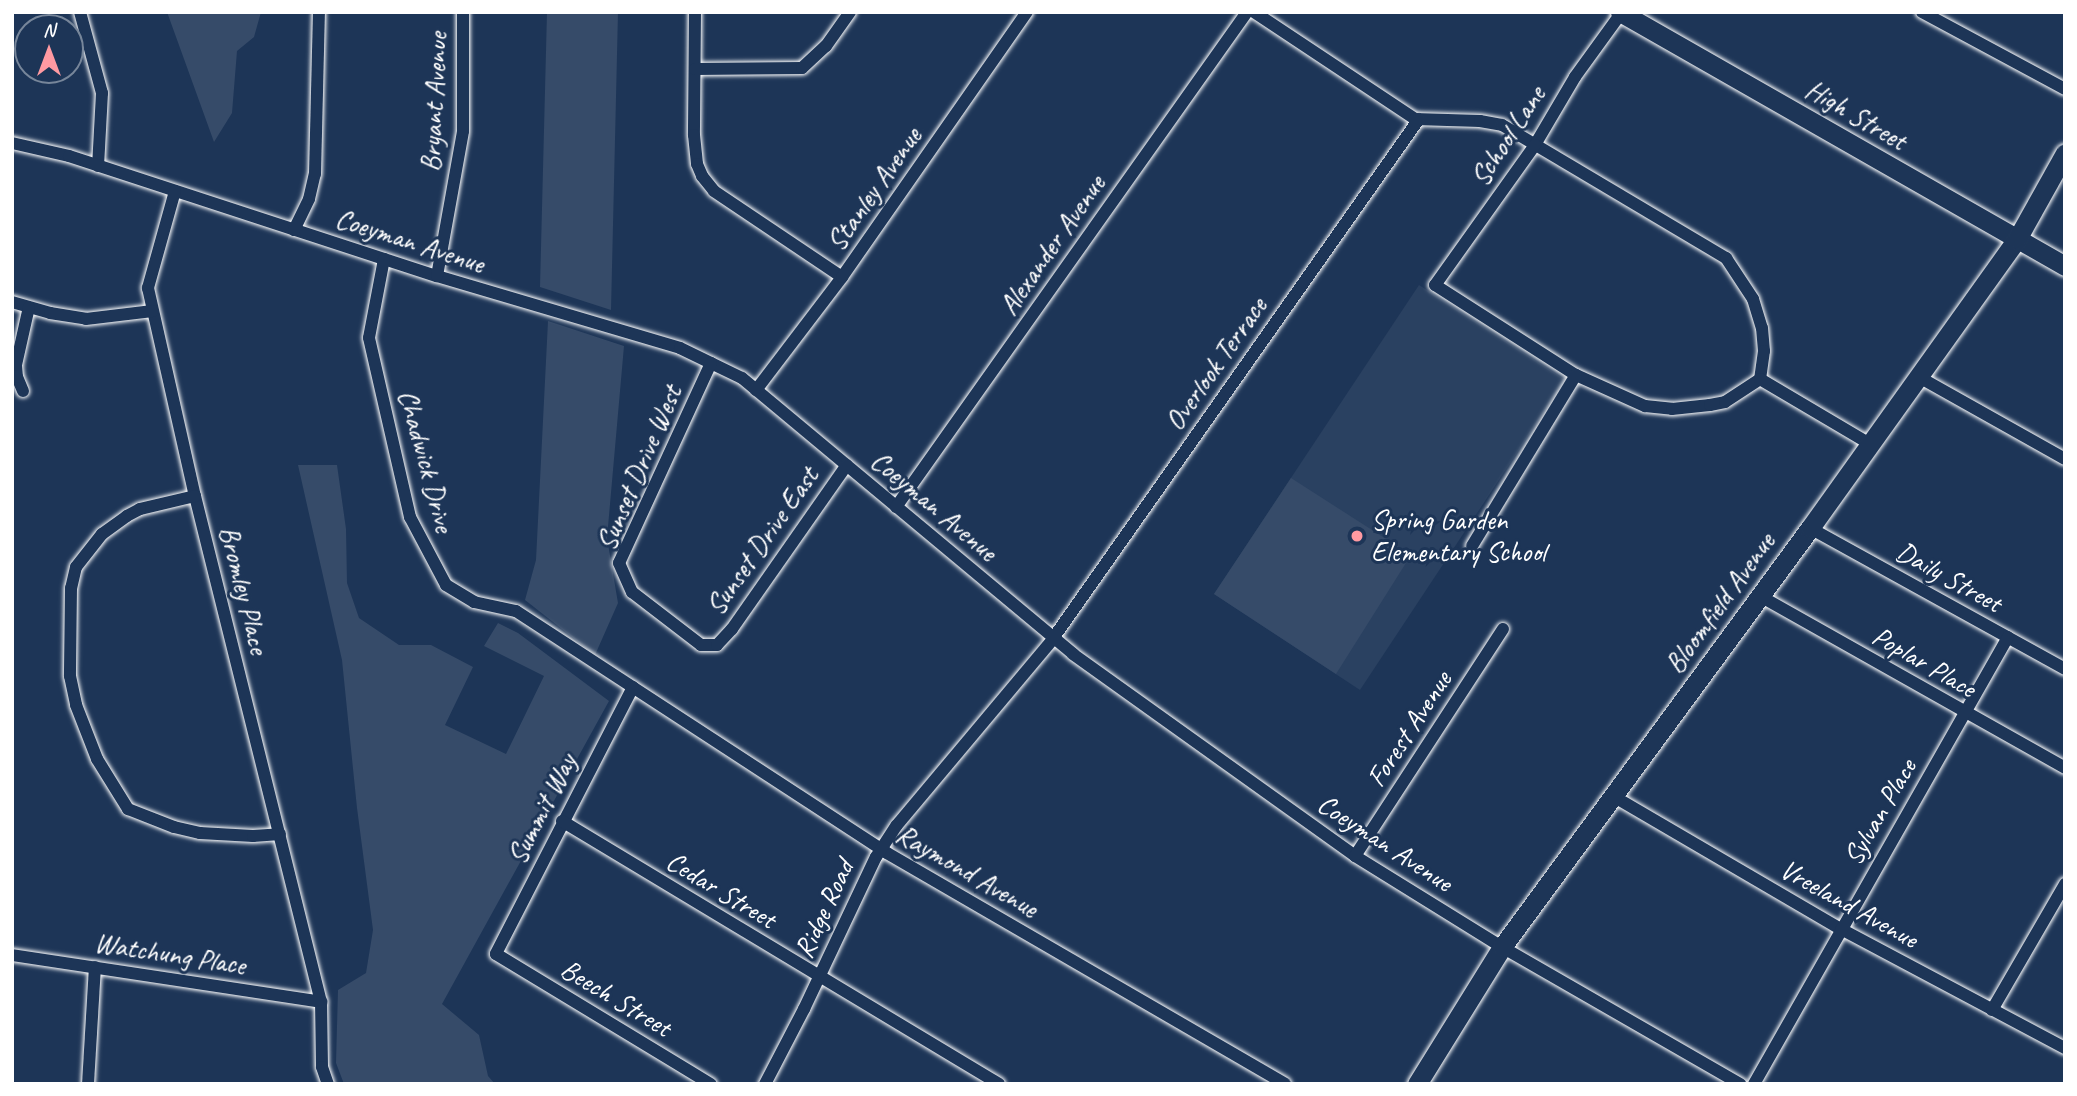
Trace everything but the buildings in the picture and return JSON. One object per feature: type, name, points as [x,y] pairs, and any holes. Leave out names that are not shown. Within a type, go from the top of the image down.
[{"type":"street","points":[[80,12],[102,93],[98,166]]},
{"type":"street","points":[[294,230],[309,199],[315,174],[319,12]]},
{"type":"street","name":"Bryant Avenue","points":[[437,276],[463,131],[463,12]]},
{"type":"street","points":[[695,12],[694,135],[697,164],[702,176],[714,191],[842,277]]},
{"type":"street","points":[[695,69],[802,68],[826,46],[850,12]]},
{"type":"street","name":"Stanley Avenue","points":[[756,390],[842,277],[1027,12]]},
{"type":"street","name":"Alexander Avenue","points":[[897,507],[1247,12]]},
{"type":"street","points":[[1255,12],[1419,119],[1480,121],[1502,125],[1726,258],[1753,299],[1762,328],[1764,351],[1760,379],[1725,402],[1672,409],[1645,406],[1576,375],[1472,546]]},
{"type":"street","points":[[1922,12],[2065,89]]},
{"type":"street","name":"School Lane","points":[[1576,375],[1435,285],[1535,145],[1575,77],[1621,13]]},
{"type":"street","name":"High Street","points":[[1621,13],[2065,266]]},
{"type":"street","name":"Overlook Terrace","points":[[1054,638],[1419,119]]},
{"type":"street","name":"Coeyman Avenue","points":[[12,143],[98,166],[437,276],[680,348],[742,378],[1054,638],[1356,856],[1502,947],[1740,1084]]},
{"type":"street","name":"Bloomfield Avenue","points":[[1417,1084],[1502,947],[1810,528],[2017,239],[2065,153]]},
{"type":"street","name":"Bromley Place","points":[[175,191],[148,288],[195,496],[321,1002],[322,1068],[328,1084]]},
{"type":"street","name":"Chadwick Drive","points":[[384,259],[369,338],[410,517],[426,552],[446,585],[474,602],[516,611],[633,687]]},
{"type":"street","points":[[12,302],[86,319],[153,311]]},
{"type":"street","points":[[23,391],[16,377],[16,365],[29,307]]},
{"type":"street","name":"Sunset Drive West","points":[[711,363],[619,563],[632,592],[701,645],[717,645]]},
{"type":"street","points":[[1919,377],[2065,459]]},
{"type":"street","points":[[1760,379],[1870,444]]},
{"type":"street","name":"Sunset Drive East","points":[[717,645],[732,629],[846,465]]},
{"type":"street","points":[[195,496],[140,509],[127,516],[103,534],[76,567],[71,588],[71,676],[76,705],[97,760],[128,809],[174,827],[200,833],[226,836],[280,834]]},
{"type":"street","name":"Daily Street","points":[[1810,528],[2065,669]]},
{"type":"street","name":"Poplar Place","points":[[1760,596],[2065,768]]},
{"type":"street","name":"Forest Avenue","points":[[1356,856],[1503,629]]},
{"type":"street","name":"Sylvan Place","points":[[1754,1084],[2008,637]]},
{"type":"street","name":"Ridge Road","points":[[765,1084],[881,849],[1054,638]]},
{"type":"street","name":"Summit Way","points":[[496,954],[633,687]]},
{"type":"street","name":"Raymond Avenue","points":[[633,687],[881,849],[1285,1084]]},
{"type":"street","name":"Vreeland Avenue","points":[[1613,796],[1841,929],[2065,1048]]},
{"type":"street","name":"Cedar Street","points":[[562,821],[818,978],[999,1084]]},
{"type":"street","points":[[1992,1010],[2065,884]]},
{"type":"street","name":"Beech Street","points":[[496,954],[711,1084]]},
{"type":"street","name":"Watchung Place","points":[[12,955],[321,1002]]},
{"type":"street","points":[[88,1084],[95,967]]},
{"type":"shaded area","points":[[167,12],[261,12],[254,37],[237,51],[232,113],[214,142]]},
{"type":"shaded area","points":[[547,12],[618,12],[611,310],[540,287]]},
{"type":"shaded area","name":"Spring Garden Elementary School","points":[[1419,285],[1565,380],[1360,690],[1214,594]]},
{"type":"shaded area","points":[[548,321],[624,346],[607,538],[618,603],[595,655],[525,600],[536,560]]},
{"type":"shaded area","points":[[298,465],[337,465],[346,529],[347,583],[359,618],[399,645],[431,645],[473,667],[445,725],[506,754],[544,676],[484,646],[498,623],[518,633],[609,701],[442,1004],[479,1035],[488,1076],[495,1084],[344,1084],[336,1063],[338,990],[366,973],[373,930],[342,660]]},
{"type":"shaded area","points":[[1291,478],[1411,555],[1336,674],[1214,594]]},
{"type":"place","name":"Spring Garden Elementary School","points":[[1357,536]]}]
